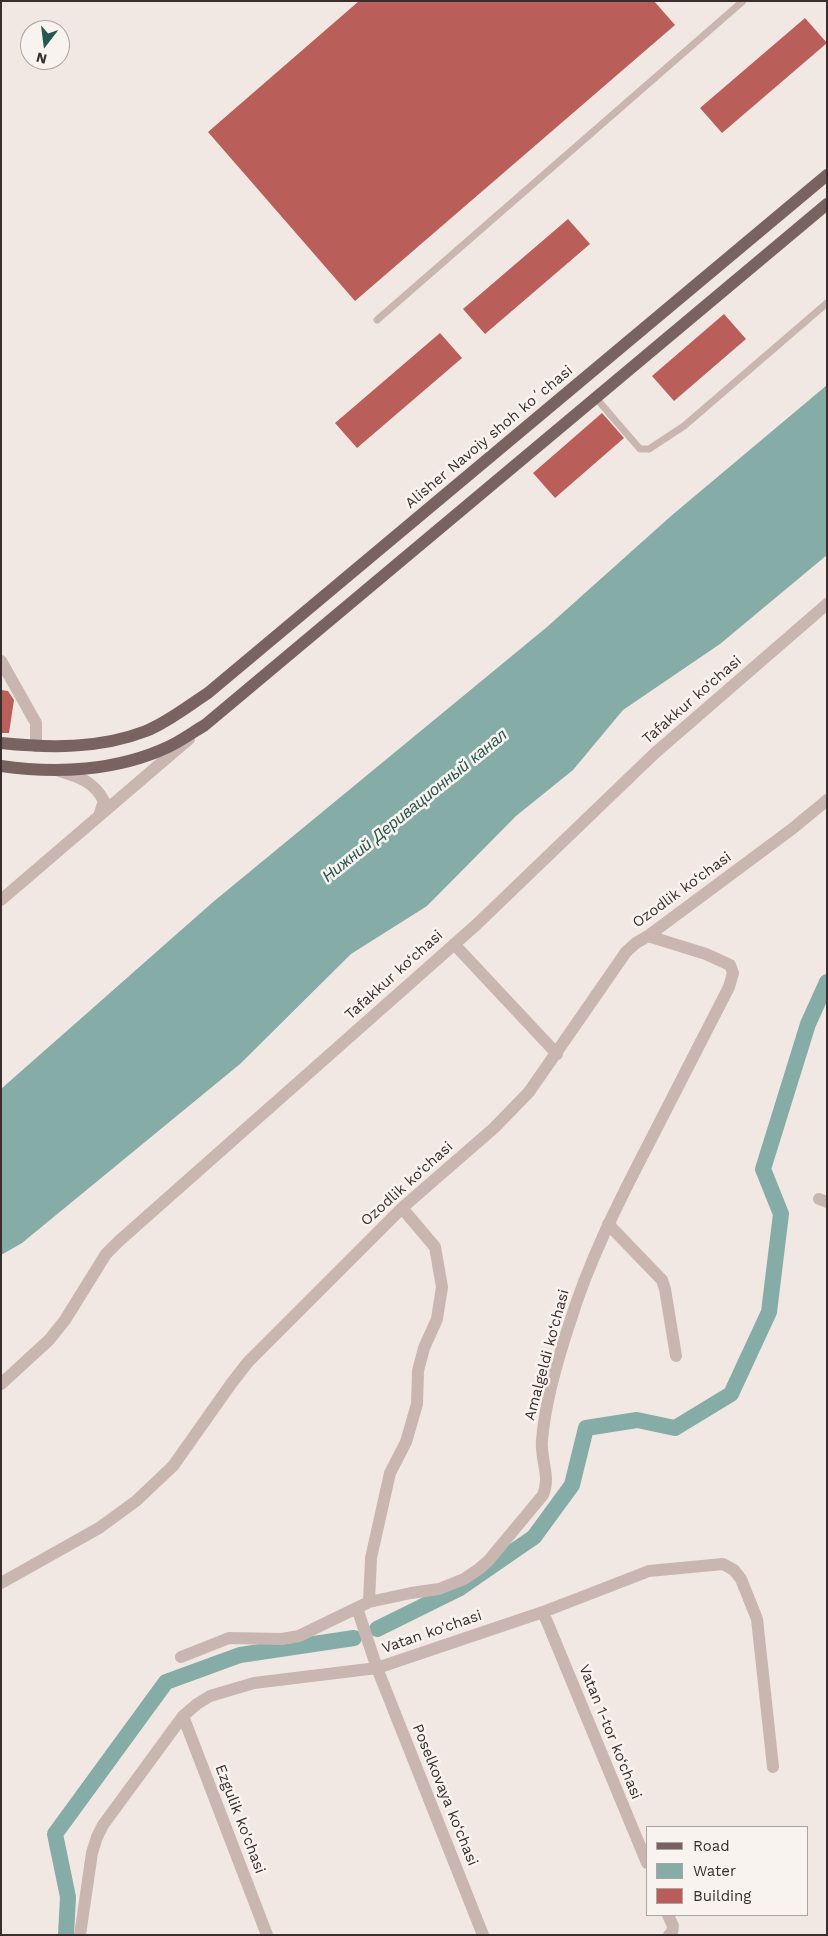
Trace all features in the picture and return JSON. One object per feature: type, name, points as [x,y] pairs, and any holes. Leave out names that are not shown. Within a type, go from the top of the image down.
[{"type":"main road","name":"Alisher Navoiy shoh koʻchasi","points":[[1,743],[36,746],[90,744],[123,738],[146,731],[170,719],[208,693],[827,175]]},
{"type":"main road","points":[[1,766],[26,770],[58,770],[98,767],[134,760],[169,746],[205,725],[827,204]]},
{"type":"main road","points":[[641,331],[655,348]]},
{"type":"street","name":"Tafakkur ko‘chasi","points":[[1,1384],[49,1340],[65,1320],[106,1254],[119,1241],[454,944],[655,753],[827,604]]},
{"type":"street","points":[[1,661],[36,723],[36,746]]},
{"type":"street","points":[[1,900],[205,725]]},
{"type":"street","points":[[58,770],[81,778],[98,790],[104,801],[99,816]]},
{"type":"street","name":"Ozodlik ko‘chasi","points":[[1,1583],[99,1528],[136,1501],[172,1466],[248,1362],[402,1208],[494,1128],[529,1092],[626,952],[792,829],[827,800]]},
{"type":"street","name":"Amalgeldi ko‘chasi","points":[[181,1657],[229,1638],[282,1639],[299,1636],[363,1605],[411,1592],[439,1589],[464,1579],[489,1560],[543,1495],[547,1486],[547,1477],[542,1441],[553,1385],[581,1288],[608,1224],[729,987],[734,973],[730,965],[706,954],[648,936]]},
{"type":"street","points":[[454,944],[556,1054]]},
{"type":"street","points":[[363,1605],[371,1558],[390,1473],[406,1442],[417,1404],[418,1371],[424,1348],[436,1319],[442,1287],[435,1246],[402,1208]]},
{"type":"street","points":[[608,1224],[662,1280],[676,1356]]},
{"type":"street","name":"Vatan ko'chasi","points":[[80,1935],[92,1853],[100,1831],[182,1716],[197,1704],[210,1696],[254,1683],[377,1668],[543,1612],[649,1571],[723,1564],[734,1570],[741,1579],[757,1619],[773,1767]]},
{"type":"street","name":"Poselkovaya ko‘chasi","points":[[363,1605],[377,1668],[483,1935]]},
{"type":"street","name":"Vatan 1-tor ko‘chasi","points":[[543,1612],[646,1862]]},
{"type":"street","name":"Ezgulik ko'chasi","points":[[182,1716],[267,1935]]},
{"type":"lane","points":[[377,320],[743,1]]},
{"type":"lane","points":[[596,398],[640,449],[649,449],[684,426],[827,303]]},
{"type":"water","name":"Нижний Деривационный канал","points":[[827,385],[827,555],[720,644],[623,710],[573,770],[516,816],[427,906],[351,954],[240,1064],[22,1243],[1,1255],[1,1089],[213,902],[547,627],[671,516]]},
{"type":"building","points":[[359,1],[654,1],[675,25],[355,301],[208,132]]},
{"type":"building","points":[[805,18],[827,43],[722,133],[700,108]]},
{"type":"building","points":[[568,219],[590,244],[485,334],[463,309]]},
{"type":"building","points":[[724,314],[746,339],[674,401],[652,376]]},
{"type":"building","points":[[440,333],[462,358],[357,448],[335,423]]},
{"type":"building","points":[[602,413],[624,438],[555,498],[533,473]]},
{"type":"building","points":[[1,690],[8,691],[14,700],[9,733],[1,733]]},
{"type":"waterway","points":[[377,1629],[460,1588],[534,1537],[572,1485],[586,1428],[637,1420],[675,1428],[731,1394],[769,1312],[781,1214],[763,1169],[808,1024],[827,982]]},
{"type":"waterway","points":[[66,1935],[68,1897],[55,1834],[166,1682],[240,1655],[354,1638]]}]
